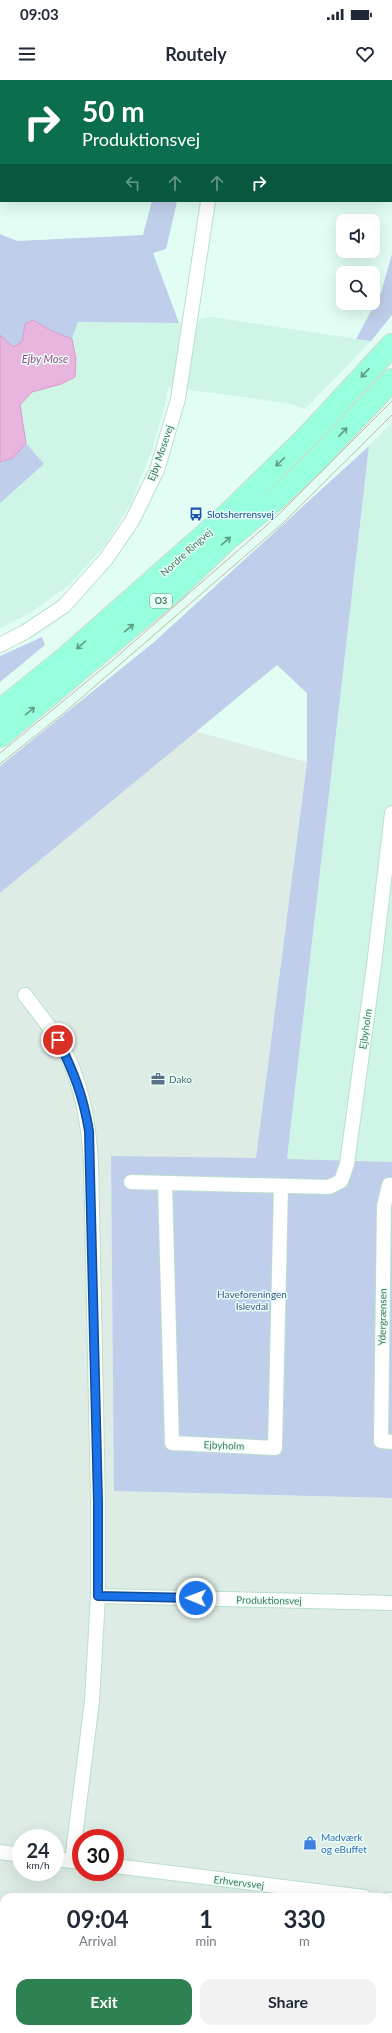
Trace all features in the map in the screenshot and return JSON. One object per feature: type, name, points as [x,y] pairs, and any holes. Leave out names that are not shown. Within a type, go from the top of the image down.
[{"type":"main road","name":"Nordre Ringvej","points":[[0,711],[69,655],[225,516],[308,436],[392,345]]},
{"type":"main road","name":"Nordre Ringvej","points":[[0,736],[173,591],[224,542],[282,493],[316,461],[392,380]]},
{"type":"street","name":"Ejby Mosevej","points":[[0,645],[25,632],[64,606],[106,560],[132,521],[157,470],[178,399],[208,202]]},
{"type":"street","name":"Ejbyholm","points":[[131,1182],[329,1187],[341,1181],[346,1173],[375,958],[392,813]]},
{"type":"street","points":[[25,995],[58,1040],[75,1073],[84,1104],[89,1131],[98,1503],[98,1596],[92,1701],[80,1829]]},
{"type":"street","name":"Ejbyholm","points":[[165,1184],[172,1443],[275,1448],[280,1186]]},
{"type":"street","name":"Ydergrænsen","points":[[392,1185],[390,1185],[384,1206],[381,1442],[392,1442]]},
{"type":"street","name":"Produktionsvej","points":[[98,1596],[392,1603]]},
{"type":"street","points":[[0,1852],[12,1854]]},
{"type":"street","name":"Erhvervsvej","points":[[124,1867],[332,1893]]},
{"type":"shaded area","points":[[211,317],[371,341],[305,409],[287,403],[168,387],[165,405],[152,450],[132,501],[106,544],[70,584],[29,614],[0,628],[0,503],[44,464],[26,443],[20,405],[32,392],[61,384],[76,359],[72,339],[78,322],[179,323]]},
{"type":"shaded area","points":[[392,422],[392,1162],[287,1160],[369,446]]},
{"type":"shaded area","points":[[194,731],[307,762],[256,1159],[111,1156],[115,1491],[392,1498],[392,1893],[0,1893],[0,893]]},
{"type":"green space","points":[[152,202],[177,202],[166,249],[153,253],[179,323],[78,322],[72,339],[52,331],[33,320],[25,324],[22,342],[13,347],[0,335],[0,234],[17,241],[143,235]]},
{"type":"green space","points":[[392,254],[392,315],[371,341],[356,339],[372,310],[380,310],[381,293]]},
{"type":"green space","points":[[26,443],[44,464],[0,503],[0,462],[13,458]]},
{"type":"green space","name":"Haveforeningen Islevdal","points":[[369,446],[287,1159],[392,1162],[392,1498],[114,1491],[111,1156],[256,1158],[307,762],[307,693],[277,665],[0,893],[0,766],[153,643]]},
{"type":"green space","points":[[42,637],[45,645],[0,682],[0,656]]},
{"type":"water","name":"Ejby Mose","points":[[33,320],[52,331],[72,339],[76,359],[75,377],[61,384],[32,392],[20,405],[26,443],[13,458],[0,462],[0,335],[13,347],[22,342],[25,324]]},
{"type":"tram line","points":[[0,753],[113,660],[275,518],[392,401]]},
{"type":"tram line","points":[[0,764],[64,713],[283,523],[392,415]]},
{"type":"place","name":"Slotsherrensvej","points":[[196,514]]},
{"type":"place","name":"Dako","points":[[158,1079]]},
{"type":"place","name":"Madværk og eBuffet","points":[[310,1843]]},
{"type":"route","points":[[58,1040],[75,1073],[84,1104],[89,1131],[91,1160],[98,1503],[98,1596],[196,1598]]}]
